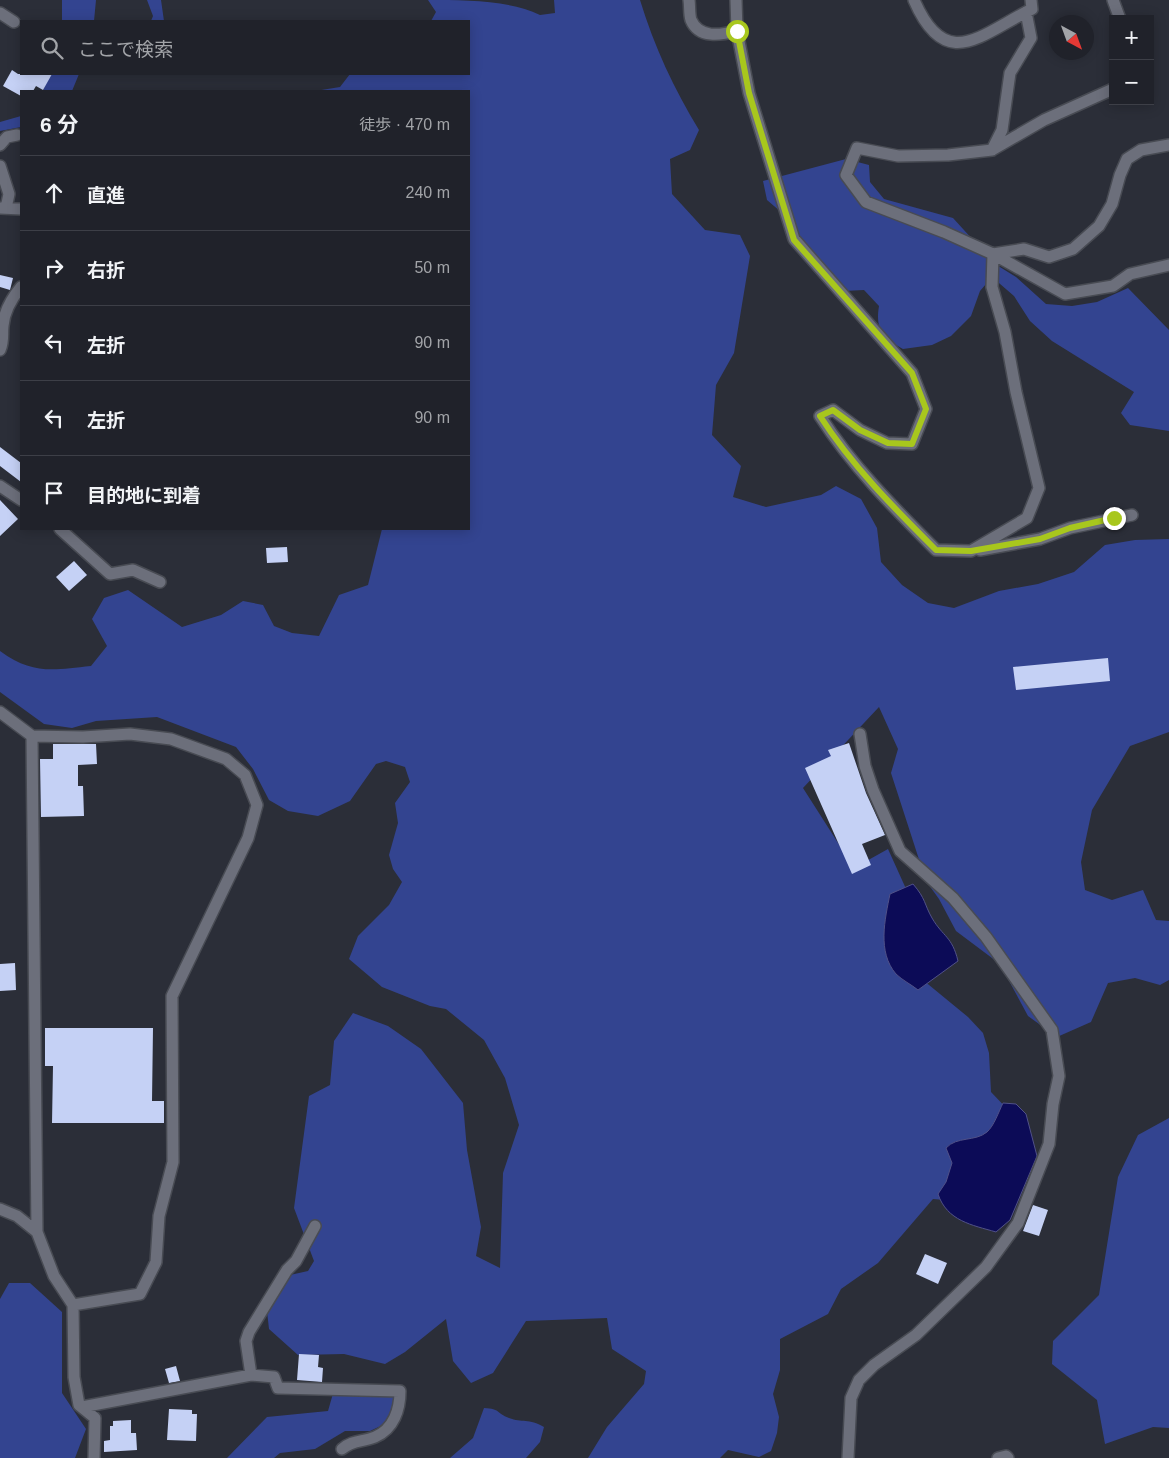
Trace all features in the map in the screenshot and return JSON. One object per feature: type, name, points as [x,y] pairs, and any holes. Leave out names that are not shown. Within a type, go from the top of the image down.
[{"type":"street","points":[[689,0],[691,20],[702,32],[717,36],[737,31]]},
{"type":"street","points":[[736,0],[737,31],[749,93],[794,240],[912,373],[926,409],[912,444],[888,443],[860,430],[833,410],[820,416],[837,443],[870,481],[936,550],[971,551],[1040,539],[1070,528],[1132,515]]},
{"type":"street","points":[[914,0],[932,29],[943,41],[965,44],[1032,9],[1031,0]]},
{"type":"street","points":[[1113,0],[1119,15]]},
{"type":"street","points":[[992,150],[1002,130],[1010,73],[1030,38],[1026,12]]},
{"type":"street","points":[[0,13],[14,22]]},
{"type":"street","points":[[1109,91],[1044,120],[992,150],[948,155],[898,156],[857,148],[846,175],[866,202],[944,232],[993,254],[1065,294],[1113,286],[1130,274],[1169,265]]},
{"type":"street","points":[[0,145],[7,137],[17,134]]},
{"type":"street","points":[[993,254],[1024,249],[1049,257],[1073,249],[1099,226],[1112,204],[1120,174],[1127,159],[1141,150],[1169,145]]},
{"type":"street","points":[[0,166],[9,194],[3,208],[20,209]]},
{"type":"street","points":[[971,551],[1026,518],[1039,488],[1016,392],[1006,332],[992,287],[993,254]]},
{"type":"street","points":[[0,350],[3,343],[2,325],[11,301],[20,288]]},
{"type":"street","points":[[0,486],[20,499]]},
{"type":"street","points":[[61,530],[110,574],[133,570],[160,582]]},
{"type":"street","points":[[0,712],[32,736],[84,737],[130,734],[171,739],[226,759],[245,775],[257,805],[248,838],[172,996],[173,1162],[159,1216],[156,1262],[140,1294],[72,1305]]},
{"type":"street","points":[[848,1458],[852,1398],[859,1380],[874,1365],[916,1335],[986,1267],[1018,1223],[1050,1144],[1052,1104],[1059,1076],[1052,1030],[986,937],[953,898],[900,852],[873,790],[865,766],[860,734]]},
{"type":"street","points":[[32,736],[37,1232],[54,1276],[72,1305],[74,1377],[79,1405],[95,1418],[94,1458]]},
{"type":"street","points":[[0,1209],[17,1216],[37,1232]]},
{"type":"street","points":[[251,1375],[246,1341],[249,1332],[287,1270],[296,1261],[315,1226]]},
{"type":"street","points":[[82,1407],[251,1375],[274,1377],[278,1388],[400,1391],[400,1409],[390,1424],[376,1436],[349,1443],[342,1449]]},
{"type":"street","points":[[998,1458],[1006,1456],[1008,1458]]},
{"type":"shaded area","points":[[62,0],[96,0],[94,20],[62,20]]},
{"type":"shaded area","points":[[147,0],[161,0],[164,20],[151,20],[153,16]]},
{"type":"shaded area","points":[[428,0],[501,4],[515,6],[540,15],[555,13],[554,0],[640,0],[665,67],[699,130],[690,150],[670,159],[672,194],[705,230],[740,235],[750,256],[734,353],[716,385],[712,435],[741,466],[733,497],[766,507],[821,495],[836,486],[861,499],[877,528],[881,562],[902,585],[928,603],[954,608],[999,591],[1038,584],[1074,572],[1105,545],[1135,540],[1169,539],[1169,732],[1130,746],[1092,810],[1081,862],[1085,890],[1112,900],[1143,890],[1156,920],[1169,921],[1169,980],[1160,985],[1135,978],[1108,983],[1091,1022],[1057,1037],[1028,1016],[1000,964],[956,931],[939,899],[926,881],[891,773],[898,749],[879,707],[803,788],[854,868],[888,849],[907,891],[912,971],[968,1017],[983,1033],[989,1053],[991,1092],[1012,1114],[945,1200],[933,1199],[878,1263],[841,1289],[828,1314],[780,1339],[780,1370],[773,1394],[779,1417],[777,1433],[771,1451],[759,1457],[728,1450],[720,1458],[588,1458],[607,1427],[644,1384],[646,1371],[612,1349],[607,1318],[526,1321],[493,1373],[471,1383],[453,1361],[446,1319],[405,1352],[385,1364],[344,1354],[298,1355],[269,1329],[267,1311],[290,1275],[308,1271],[314,1261],[294,1208],[309,1096],[330,1085],[334,1041],[353,1013],[388,1026],[421,1049],[463,1103],[467,1150],[481,1227],[476,1256],[500,1268],[503,1173],[519,1125],[505,1078],[484,1040],[446,1009],[430,1006],[382,987],[349,959],[358,936],[389,905],[402,882],[393,869],[389,855],[398,823],[395,803],[410,782],[405,767],[386,761],[376,764],[350,801],[318,816],[288,811],[269,800],[253,769],[236,747],[157,717],[96,721],[72,728],[44,724],[0,692],[0,651],[23,664],[44,669],[91,666],[107,646],[92,619],[104,598],[128,590],[182,627],[221,615],[243,601],[263,605],[274,626],[292,633],[319,636],[339,595],[368,585],[382,530],[470,530],[470,90],[321,90],[340,87],[349,75],[470,75],[470,20],[432,20],[436,12]]},
{"type":"shaded area","points":[[49,75],[79,75],[72,90],[43,90]]},
{"type":"shaded area","points":[[20,116],[20,127],[0,131],[0,122]]},
{"type":"shaded area","points":[[846,159],[869,165],[870,182],[884,199],[953,218],[995,264],[1016,277],[1046,304],[1072,306],[1097,302],[1128,288],[1169,330],[1169,431],[1130,425],[1121,413],[1134,392],[1052,341],[1030,321],[1014,296],[992,277],[980,291],[971,316],[951,336],[932,345],[903,349],[890,341],[882,332],[878,321],[879,306],[864,290],[844,291],[805,244],[788,218],[767,200],[763,181]]},
{"type":"shaded area","points":[[913,884],[923,898],[932,918],[953,946],[958,961],[918,990],[896,974],[886,956],[884,946],[885,924],[890,894]]},
{"type":"shaded area","points":[[1003,1103],[1016,1104],[1026,1114],[1037,1156],[1010,1220],[996,1232],[969,1224],[954,1216],[947,1210],[938,1194],[946,1182],[952,1163],[946,1148],[955,1142],[977,1137],[987,1132]]},
{"type":"shaded area","points":[[1169,1118],[1169,1428],[1153,1427],[1105,1444],[1097,1400],[1052,1364],[1053,1341],[1099,1295],[1118,1177],[1138,1135]]},
{"type":"shaded area","points":[[9,1283],[30,1283],[62,1312],[62,1393],[86,1429],[75,1458],[0,1458],[0,1299]]},
{"type":"shaded area","points":[[334,1390],[396,1393],[397,1408],[387,1423],[370,1431],[345,1431],[315,1449],[280,1453],[274,1458],[227,1458],[267,1417],[328,1411]]},
{"type":"shaded area","points":[[484,1408],[496,1410],[509,1418],[534,1422],[544,1427],[540,1442],[526,1458],[450,1458],[473,1438]]},
{"type":"building","points":[[12,70],[20,75],[51,75],[43,90],[36,86],[34,90],[20,90],[20,95],[3,86]]},
{"type":"building","points":[[0,275],[13,278],[10,290],[0,287]]},
{"type":"building","points":[[0,447],[20,462],[20,481],[0,466]]},
{"type":"building","points":[[0,500],[18,519],[0,536]]},
{"type":"building","points":[[287,547],[288,562],[267,563],[266,548]]},
{"type":"building","points":[[74,561],[87,575],[69,591],[56,577]]},
{"type":"building","points":[[1108,658],[1110,681],[1016,690],[1013,667]]},
{"type":"building","points":[[849,743],[866,793],[885,835],[862,844],[871,865],[852,874],[805,768],[831,756],[828,750]]},
{"type":"building","points":[[53,744],[96,744],[97,764],[78,765],[78,786],[83,786],[84,816],[41,817],[40,759],[53,759]]},
{"type":"building","points":[[15,963],[16,990],[0,991],[0,964]]},
{"type":"building","points":[[45,1028],[153,1028],[152,1101],[164,1101],[164,1123],[52,1123],[53,1066],[45,1066]]},
{"type":"building","points":[[1033,1205],[1048,1210],[1039,1236],[1023,1231]]},
{"type":"building","points":[[925,1254],[947,1263],[938,1284],[916,1274]]},
{"type":"building","points":[[299,1354],[319,1355],[318,1367],[323,1368],[322,1382],[297,1380]]},
{"type":"building","points":[[176,1366],[180,1381],[169,1383],[165,1369]]},
{"type":"building","points":[[169,1409],[192,1410],[192,1414],[197,1414],[196,1441],[167,1440]]},
{"type":"building","points":[[131,1420],[131,1433],[136,1433],[137,1450],[104,1452],[104,1441],[110,1440],[110,1426],[113,1426],[113,1421]]},
{"type":"route","points":[[737,31],[749,93],[794,240],[912,373],[926,409],[912,444],[888,443],[860,430],[833,410],[820,416],[837,443],[883,496],[936,550],[971,551],[1040,539],[1070,528],[1114,518]]}]
